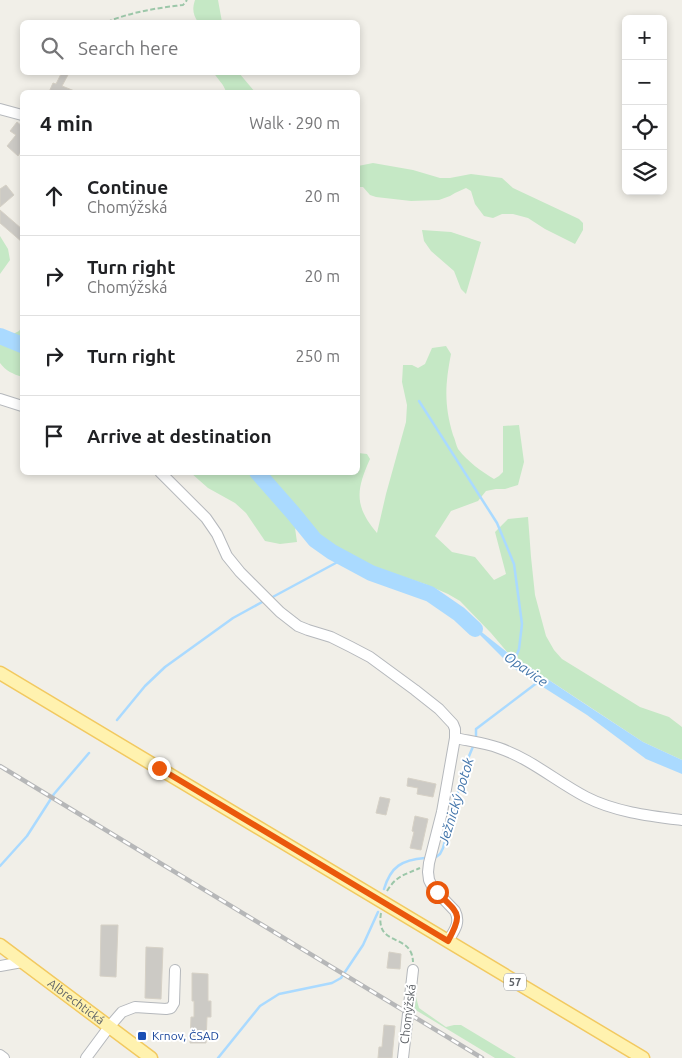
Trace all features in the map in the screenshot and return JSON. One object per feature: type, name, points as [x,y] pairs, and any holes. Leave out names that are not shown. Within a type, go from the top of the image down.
[{"type":"main road","name":"57","points":[[0,673],[643,1058]]},
{"type":"main road","name":"Albrechtická","points":[[0,945],[151,1058]]},
{"type":"street","points":[[0,109],[20,114]]},
{"type":"street","points":[[0,399],[20,405]]},
{"type":"street","points":[[163,475],[206,518],[233,564],[285,616],[298,626],[331,637],[370,657],[415,690],[450,720],[455,729],[455,738],[442,812],[428,872],[431,884],[457,915],[457,925],[448,941]]},
{"type":"street","points":[[455,738],[506,751],[536,766],[586,797],[603,804],[618,809],[682,820]]},
{"type":"street","points":[[0,966],[22,962]]},
{"type":"street","points":[[86,1058],[122,1012],[135,1007],[171,1008],[174,1003],[175,970]]},
{"type":"street","name":"Chomýžská","points":[[404,1058],[413,970]]},
{"type":"street","points":[[0,1055],[4,1058]]},
{"type":"path","points":[[115,20],[149,10],[183,5],[186,0]]},
{"type":"path","points":[[388,892],[392,883],[397,878],[429,863]]},
{"type":"path","points":[[381,913],[380,922],[384,933],[408,946],[413,956],[413,970]]},
{"type":"green space","points":[[195,0],[218,0],[222,20],[197,20],[194,6]]},
{"type":"green space","points":[[215,75],[241,75],[253,90],[225,90]]},
{"type":"green space","points":[[373,163],[413,170],[440,178],[471,174],[502,178],[513,188],[579,219],[583,223],[583,230],[575,244],[528,218],[513,214],[502,214],[493,218],[484,216],[475,204],[471,191],[466,188],[439,200],[411,201],[376,197],[370,195],[363,187],[360,187],[360,166]]},
{"type":"green space","points":[[422,230],[451,232],[481,242],[466,294],[461,289],[454,271],[431,251],[424,241]]},
{"type":"green space","points":[[0,236],[8,249],[10,260],[0,274]]},
{"type":"green space","points":[[20,330],[20,376],[10,372],[0,363],[0,345]]},
{"type":"green space","points":[[446,346],[451,354],[447,385],[447,404],[450,424],[458,449],[475,466],[494,479],[503,472],[503,426],[519,425],[524,462],[518,485],[505,489],[486,491],[478,501],[451,511],[435,536],[452,552],[475,557],[494,580],[506,574],[495,532],[508,519],[528,517],[535,595],[546,636],[554,650],[562,659],[640,707],[669,717],[682,727],[682,760],[643,742],[508,653],[460,601],[448,594],[383,570],[365,573],[326,553],[295,528],[297,542],[280,544],[265,541],[246,513],[235,503],[208,488],[193,475],[360,475],[360,453],[367,454],[370,459],[360,489],[361,506],[377,533],[406,422],[407,405],[402,382],[403,365],[412,365],[418,368],[425,364],[432,348]]},
{"type":"green space","points":[[416,997],[419,1008],[446,1027],[461,1025],[516,1058],[495,1058],[414,1009]]},
{"type":"water","name":"Opavice","points":[[459,614],[508,653],[591,708],[643,742],[682,760],[682,774],[646,759],[587,715],[513,668]]},
{"type":"building","points":[[60,75],[68,75],[62,86],[72,90],[50,90],[53,83],[56,84]]},
{"type":"building","points":[[17,122],[20,124],[20,153],[18,156],[7,146],[16,135],[10,131]]},
{"type":"building","points":[[6,185],[14,195],[0,207],[0,189]]},
{"type":"building","points":[[0,210],[20,227],[20,240],[0,223]]},
{"type":"building","points":[[408,778],[436,784],[433,797],[417,794],[418,788],[407,786]]},
{"type":"building","points":[[380,797],[390,799],[386,815],[376,813]]},
{"type":"building","points":[[415,816],[428,819],[421,850],[410,848]]},
{"type":"building","points":[[101,925],[118,925],[116,977],[100,976]]},
{"type":"building","points":[[146,947],[163,948],[161,999],[145,998]]},
{"type":"building","points":[[389,952],[401,954],[400,969],[387,968]]},
{"type":"building","points":[[192,973],[208,974],[208,1001],[211,1001],[211,1017],[207,1017],[206,1043],[190,1043],[191,1017],[194,1017]]},
{"type":"building","points":[[384,1025],[395,1026],[392,1058],[378,1058],[379,1047],[382,1047]]},
{"type":"waterway","points":[[0,336],[20,344]]},
{"type":"waterway","name":"Opavice","points":[[419,401],[497,523],[514,564],[522,624],[519,649],[515,659]]},
{"type":"waterway","points":[[260,475],[315,540],[332,552],[371,573],[430,594],[459,614],[475,629]]},
{"type":"waterway","points":[[269,599],[345,558]]},
{"type":"waterway","points":[[117,720],[145,686],[165,667],[233,618],[264,601]]},
{"type":"waterway","name":"Ježnický potok","points":[[476,738],[476,729],[538,682]]},
{"type":"waterway","name":"Ježnický potok","points":[[436,857],[443,848],[465,766],[474,744]]},
{"type":"waterway","points":[[0,866],[27,836],[54,794],[89,753]]},
{"type":"waterway","name":"Ježnický potok","points":[[384,889],[390,875],[398,866],[410,860],[425,858]]},
{"type":"waterway","name":"Ježnický potok","points":[[218,1058],[260,1006],[279,994],[332,983],[341,978],[363,945],[378,912]]},
{"type":"railway","points":[[0,766],[482,1058]]},
{"type":"place","name":"Krnov, ČSAD","points":[[142,1036]]},
{"type":"route","points":[[159,768],[448,941],[457,925],[457,915],[437,892]]}]
